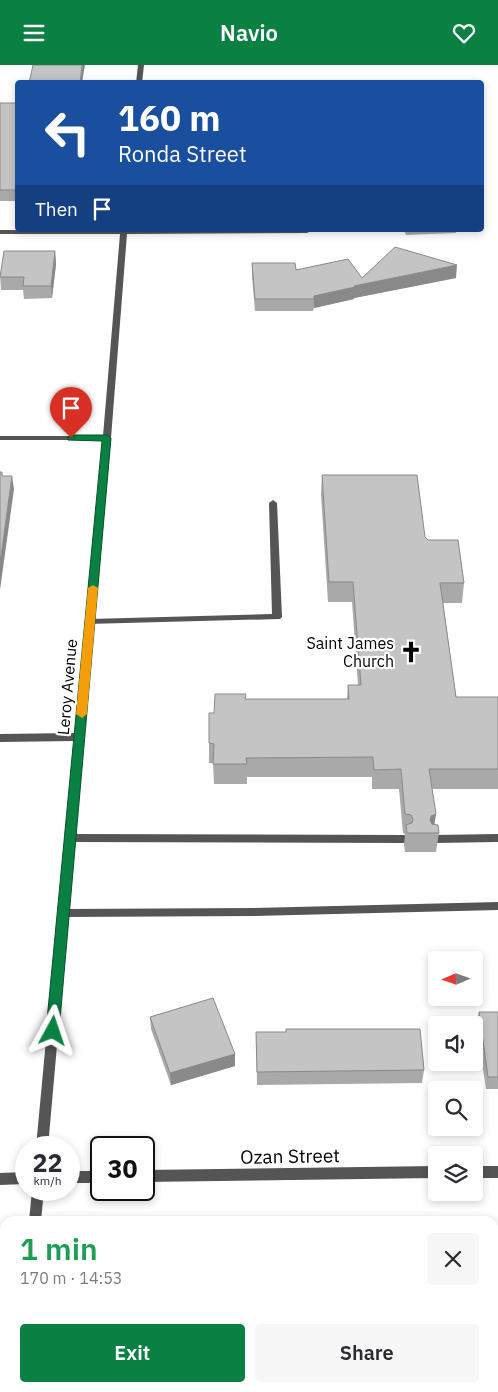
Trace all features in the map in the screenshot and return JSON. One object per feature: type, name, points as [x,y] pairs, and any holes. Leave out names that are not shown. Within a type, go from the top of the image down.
[{"type":"street","points":[[139,80],[141,65]]},
{"type":"street","points":[[0,232],[15,232]]},
{"type":"street","name":"Leroy Avenue","points":[[43,1136],[107,438],[124,232]]},
{"type":"street","points":[[0,438],[107,438]]},
{"type":"street","points":[[90,622],[277,617],[273,503]]},
{"type":"street","points":[[0,738],[80,737]]},
{"type":"street","points":[[71,838],[404,839]]},
{"type":"street","points":[[434,839],[498,838]]},
{"type":"street","points":[[64,913],[254,912],[498,906]]},
{"type":"street","points":[[483,1172],[498,1172]]},
{"type":"street","name":"Ozan Street","points":[[155,1176],[428,1173]]},
{"type":"street","points":[[0,1179],[15,1178]]},
{"type":"street","points":[[35,1216],[37,1201]]},
{"type":"building","points":[[33,65],[82,65],[80,80],[30,80]]},
{"type":"building","points":[[0,103],[15,103],[15,190],[0,190]]},
{"type":"building","points":[[395,247],[457,265],[354,286],[314,296],[314,299],[255,299],[252,263],[295,263],[296,270],[348,259],[362,278]]},
{"type":"building","points":[[4,251],[55,251],[51,286],[23,286],[24,277],[0,277]]},
{"type":"building","points":[[0,472],[2,472],[2,476],[12,476],[0,563]]},
{"type":"building","points":[[322,475],[417,475],[425,537],[428,540],[458,540],[464,583],[440,583],[456,697],[498,697],[498,769],[429,769],[436,814],[431,816],[430,820],[432,824],[438,825],[439,833],[407,833],[406,825],[412,823],[413,819],[411,815],[405,814],[401,769],[374,770],[373,757],[246,758],[247,764],[213,764],[214,744],[209,743],[209,713],[214,713],[215,694],[246,694],[245,699],[349,699],[348,685],[361,685],[353,582],[329,582]]},
{"type":"building","points":[[213,998],[235,1054],[170,1073],[150,1017]]},
{"type":"building","points":[[479,1012],[498,1012],[498,1077],[488,1077],[483,1041],[483,1016],[480,1016]]},
{"type":"building","points":[[286,1029],[420,1029],[424,1070],[257,1072],[256,1032],[286,1032]]},
{"type":"slow traffic","points":[[82,714],[93,588]]},
{"type":"place","name":"Saint James Church","points":[[411,652]]},
{"type":"route","points":[[53,1031],[107,438],[71,438]]}]
